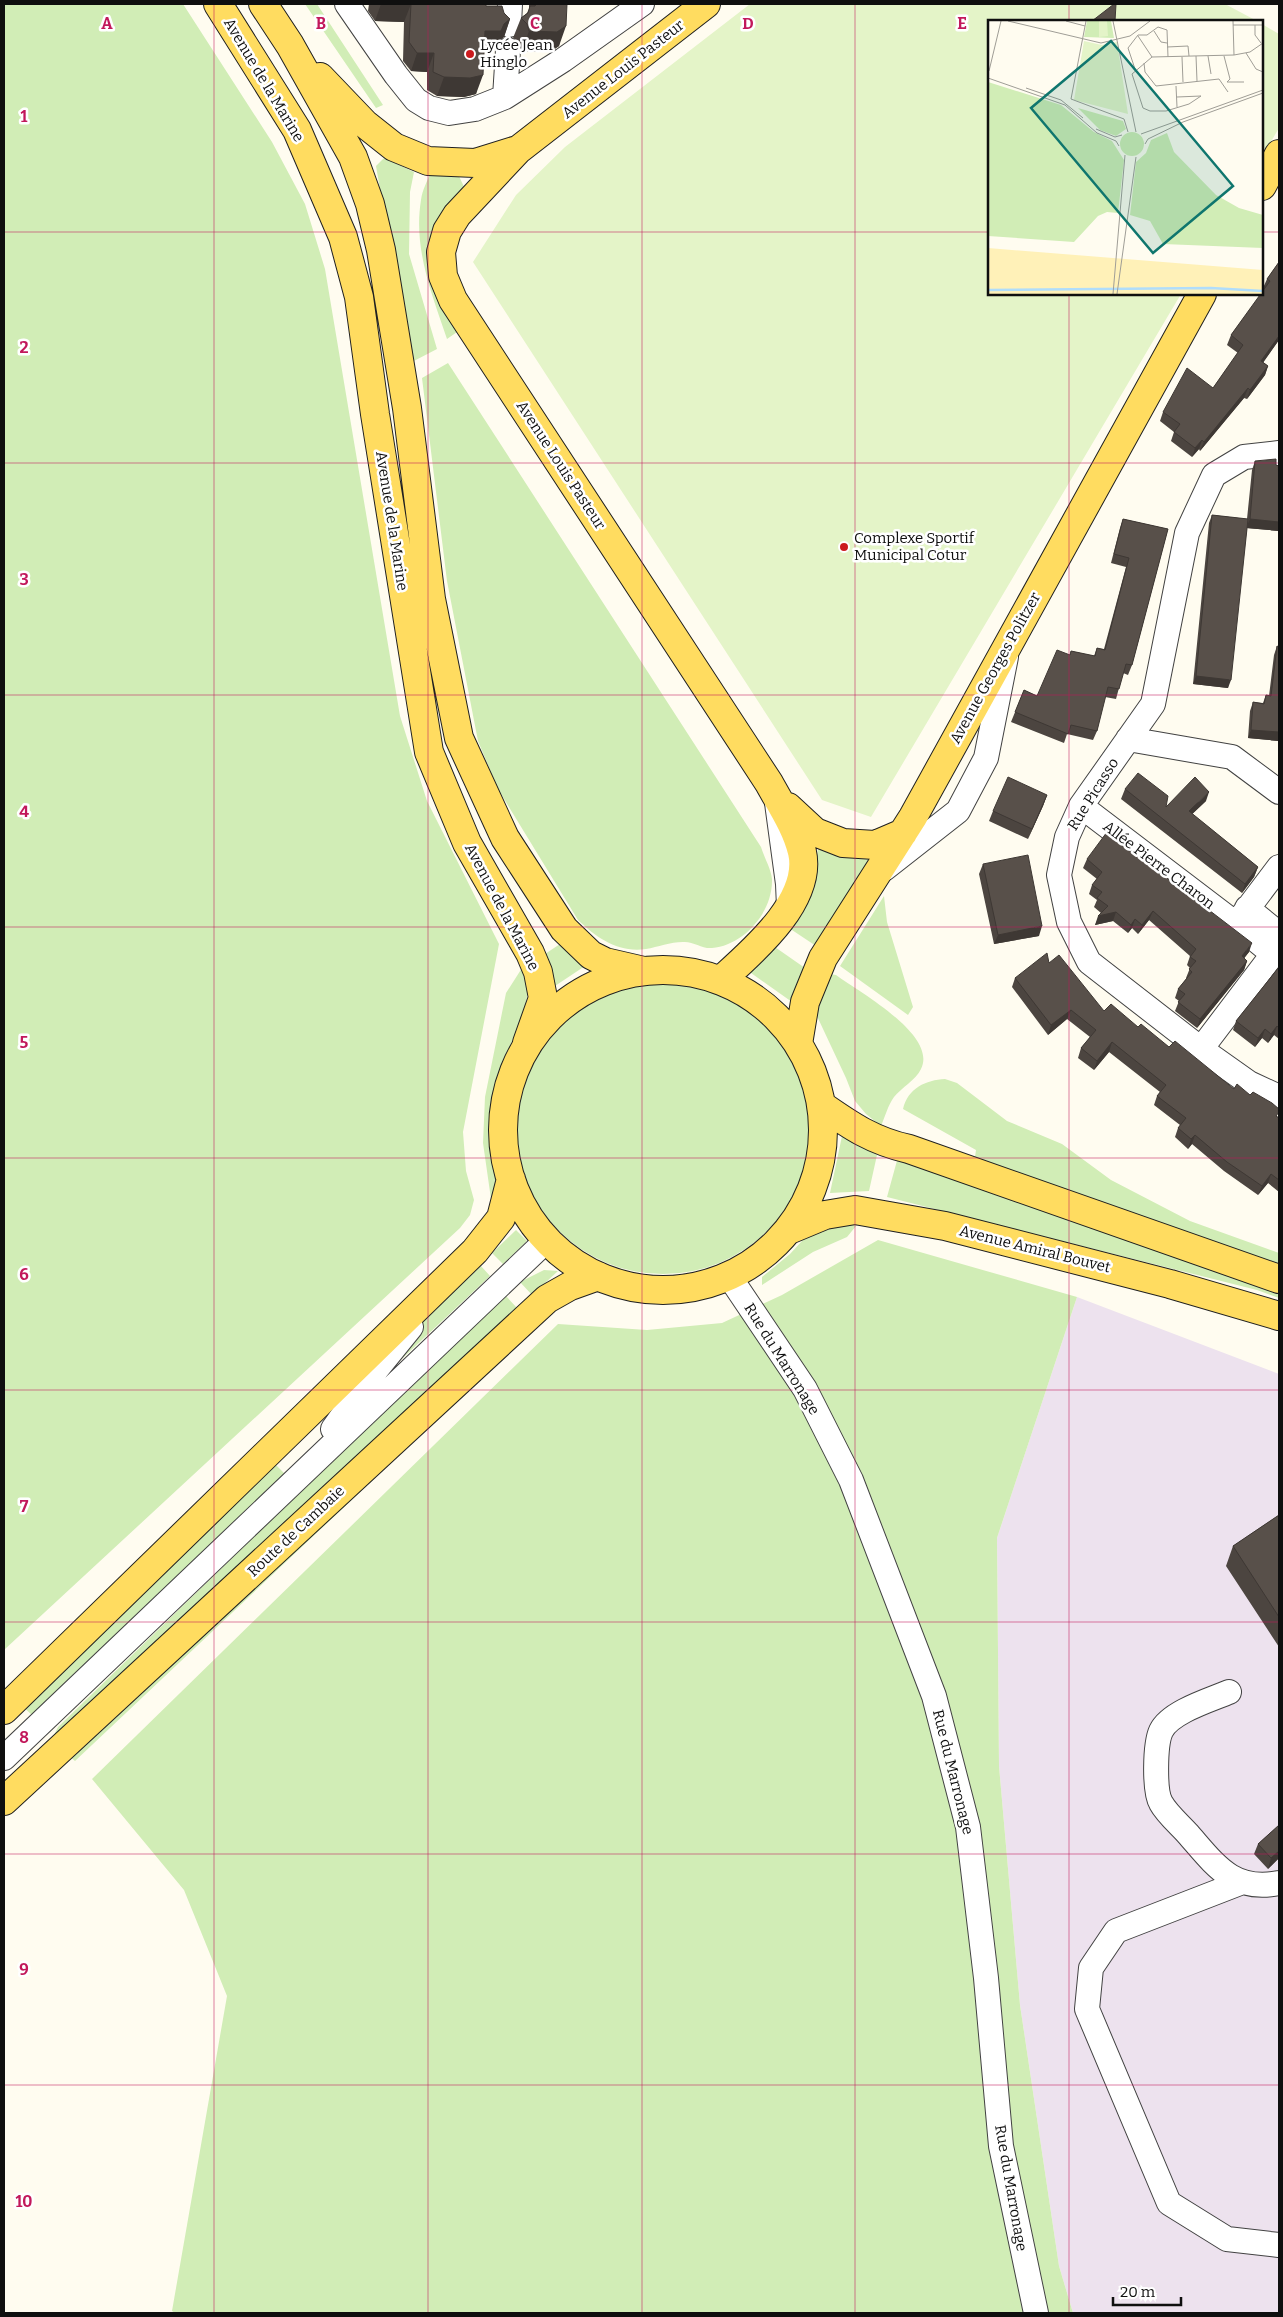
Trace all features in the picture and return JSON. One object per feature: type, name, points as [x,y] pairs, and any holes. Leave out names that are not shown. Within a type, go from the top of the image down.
[{"type":"main road","name":"Avenue de la Marine","points":[[218,4],[297,130],[343,237],[359,297],[374,414],[429,752],[467,843],[538,972],[543,998],[527,1043]]},
{"type":"main road","name":"Avenue de la Marine","points":[[263,4],[290,45],[353,157],[370,204],[381,250],[407,408],[431,600],[459,738],[505,838],[564,929],[591,955],[605,962],[644,971]]},
{"type":"main road","name":"Avenue Louis Pasteur","points":[[706,4],[518,150],[457,215],[447,231],[441,252],[443,276],[453,300],[776,796],[796,831],[803,854],[803,872],[789,907],[766,938],[721,980]]},
{"type":"main road","points":[[290,45],[365,124],[394,147],[428,161],[475,163],[518,150]]},
{"type":"main road","points":[[1263,184],[1279,154]]},
{"type":"main road","name":"Avenue Georges Politzer","points":[[798,1044],[805,1002],[823,958],[903,833],[1201,295]]},
{"type":"main road","points":[[776,796],[815,832],[843,843],[875,845],[903,833]]},
{"type":"main road","points":[[644,971],[683,971],[721,980],[751,996],[777,1017],[798,1044],[813,1073],[821,1105],[824,1132],[821,1158],[815,1183],[804,1208],[789,1230],[762,1256],[729,1276],[686,1288],[641,1289],[598,1276],[571,1261],[547,1240],[526,1212],[511,1180],[503,1133],[508,1086],[527,1043],[558,1008],[598,983],[644,971]]},
{"type":"main road","points":[[821,1105],[858,1131],[890,1145],[909,1149],[1279,1279]]},
{"type":"main road","points":[[4,1710],[475,1250],[501,1218],[511,1180]]},
{"type":"main road","name":"Avenue Amiral Bouvet","points":[[789,1230],[825,1215],[855,1210],[945,1226],[1170,1284],[1279,1316]]},
{"type":"main road","name":"Route de Cambaie","points":[[4,1800],[546,1300],[570,1286],[598,1276]]},
{"type":"street","points":[[347,4],[396,75],[416,100],[429,108],[449,113],[475,109],[505,97],[642,4]]},
{"type":"street","points":[[505,97],[508,50]]},
{"type":"street","name":"Rue Picasso","points":[[1279,453],[1244,457],[1214,475],[1187,533],[1153,704],[1081,806],[1066,836],[1059,875],[1069,922],[1089,962],[1201,1049],[1249,1083],[1279,1097]]},
{"type":"street","points":[[877,874],[958,811],[986,758],[1009,643]]},
{"type":"street","points":[[1128,739],[1232,757],[1279,792]]},
{"type":"street","name":"Allée Pierre Charon","points":[[1081,806],[1242,916],[1277,945]]},
{"type":"street","points":[[1242,916],[1279,867]]},
{"type":"street","points":[[1201,1049],[1277,945]]},
{"type":"street","points":[[4,1758],[547,1240]]},
{"type":"street","points":[[301,1474],[368,1380],[475,1250]]},
{"type":"street","name":"Rue du Marronage","points":[[729,1276],[805,1389],[851,1480],[934,1696],[968,1827],[986,1978],[1000,2146],[1036,2313]]},
{"type":"street","points":[[1229,1692],[1174,1716],[1161,1731],[1155,1756],[1160,1802],[1221,1871],[1240,1883],[1259,1886],[1279,1883]]},
{"type":"street","points":[[1240,1883],[1116,1931],[1091,1968],[1086,2009],[1169,2203],[1227,2239],[1279,2245]]},
{"type":"shaded area","points":[[1077,1297],[1279,1374],[1279,2313],[1073,2313],[1059,2266],[1020,2005],[999,1766],[997,1538]]},
{"type":"green space","points":[[4,4],[183,4],[272,142],[305,204],[325,269],[400,716],[427,801],[499,944],[463,1132],[466,1171],[474,1200],[470,1215],[460,1228],[4,1650]]},
{"type":"green space","points":[[305,4],[317,4],[383,105],[376,108]]},
{"type":"green space","name":"Complexe Sportif Municipal Cotur","points":[[750,4],[1225,4],[1255,20],[988,20],[988,295],[1180,295],[871,817],[822,800],[473,262],[516,195],[565,147]]},
{"type":"green space","points":[[1263,25],[1279,34],[1279,128],[1263,155]]},
{"type":"green space","points":[[384,158],[414,172],[410,192],[409,254],[437,349],[410,363],[376,166]]},
{"type":"green space","points":[[431,171],[457,172],[465,189],[447,211],[460,330],[447,339],[425,271],[420,236],[419,218],[422,196]]},
{"type":"green space","points":[[448,363],[761,847],[772,879],[768,903],[754,925],[735,941],[724,946],[712,948],[683,942],[636,950],[617,946],[600,938],[578,920],[498,789],[478,741],[447,581],[422,378]]},
{"type":"green space","points":[[822,844],[868,857],[874,865],[819,948],[786,926],[812,883],[818,849]]},
{"type":"green space","points":[[884,896],[887,922],[913,1007],[908,1015],[840,966]]},
{"type":"green space","points":[[563,942],[585,966],[555,986],[542,956]]},
{"type":"green space","points":[[772,945],[805,968],[792,1002],[744,968]]},
{"type":"green space","points":[[522,968],[528,992],[522,1021],[506,1054],[491,1099],[490,1144],[498,1181],[489,1213],[491,1199],[483,1143],[485,1097],[506,993]]},
{"type":"green space","points":[[829,974],[836,975],[894,1016],[918,1042],[923,1056],[919,1073],[894,1097],[881,1126],[866,1114],[855,1101],[816,1014],[819,995]]},
{"type":"green space","points":[[649,980],[677,980],[706,986],[732,997],[757,1013],[777,1033],[793,1058],[804,1084],[808,1098],[810,1127],[808,1156],[793,1196],[777,1221],[757,1241],[732,1257],[706,1268],[677,1274],[649,1274],[620,1268],[594,1257],[569,1241],[549,1221],[533,1196],[522,1170],[516,1141],[516,1113],[522,1084],[533,1058],[549,1033],[569,1013],[594,997],[620,986]]},
{"type":"green space","points":[[945,1079],[957,1083],[1007,1121],[1062,1144],[1111,1180],[1190,1221],[1279,1253],[1279,1266],[975,1157],[976,1150],[903,1109],[909,1096],[919,1086],[931,1081]]},
{"type":"green space","points":[[842,1136],[877,1155],[869,1191],[830,1193]]},
{"type":"green space","points":[[898,1157],[1279,1286],[1279,1298],[1257,1290],[887,1197]]},
{"type":"green space","points":[[861,1220],[847,1237],[813,1252],[762,1285],[762,1277],[790,1254],[814,1228]]},
{"type":"green space","points":[[516,1230],[527,1241],[503,1264],[492,1253]]},
{"type":"green space","points":[[878,1240],[1077,1297],[997,1538],[999,1766],[1020,2005],[1059,2266],[1073,2313],[175,2313],[172,2311],[227,1996],[184,1890],[92,1779],[558,1324],[647,1330],[722,1323],[782,1295]]},
{"type":"green space","points":[[481,1266],[490,1276],[375,1384],[372,1381],[429,1315]]},
{"type":"green space","points":[[544,1270],[558,1271],[532,1295],[520,1282]]},
{"type":"green space","points":[[506,1296],[517,1308],[313,1503],[63,1733],[54,1735],[58,1727],[301,1491]]},
{"type":"green space","points":[[536,1326],[75,1761],[69,1756]]},
{"type":"green space","points":[[275,1464],[285,1474],[32,1715],[21,1705]]},
{"type":"building","points":[[411,4],[486,4],[486,6],[502,6],[504,13],[510,19],[504,24],[501,31],[485,31],[483,75],[470,78],[444,77],[433,72],[434,53],[417,53],[409,42]]},
{"type":"building","points":[[536,4],[567,4],[566,26],[557,32],[529,31],[527,24],[521,18],[528,13],[530,6],[535,6]]},
{"type":"building","points":[[1114,4],[1116,4],[1115,20],[1093,20]]},
{"type":"building","points":[[1279,262],[1279,336],[1261,361],[1268,366],[1250,390],[1248,388],[1204,442],[1202,440],[1195,448],[1174,432],[1180,424],[1163,412],[1187,368],[1213,388],[1243,345],[1231,335],[1260,295],[1263,295],[1263,291],[1270,281],[1267,279]]},
{"type":"building","points":[[1276,459],[1276,465],[1279,466],[1279,522],[1250,519],[1255,461]]},
{"type":"building","points":[[1212,515],[1248,519],[1231,680],[1196,676]]},
{"type":"building","points":[[1123,519],[1168,529],[1132,665],[1126,664],[1119,689],[1108,687],[1097,731],[1071,725],[1068,734],[1015,712],[1024,690],[1037,696],[1057,650],[1070,655],[1071,651],[1095,656],[1097,648],[1105,650],[1129,558],[1114,554]]},
{"type":"building","points":[[1277,646],[1279,647],[1279,732],[1251,730],[1253,702],[1264,704],[1266,695],[1271,696]]},
{"type":"building","points":[[1138,773],[1168,796],[1166,807],[1195,777],[1209,792],[1189,811],[1258,867],[1245,884],[1125,789]]},
{"type":"building","points":[[1008,777],[1047,795],[1032,829],[993,811]]},
{"type":"building","points":[[1107,832],[1252,943],[1242,956],[1247,961],[1200,1019],[1178,1002],[1185,994],[1178,989],[1192,972],[1189,969],[1196,961],[1190,957],[1196,949],[1153,911],[1142,925],[1135,919],[1131,925],[1116,912],[1098,916],[1108,906],[1097,898],[1102,892],[1092,885],[1102,872],[1087,859]]},
{"type":"building","points":[[1028,855],[1042,926],[998,935],[983,864]]},
{"type":"building","points":[[1047,953],[1049,963],[1059,955],[1104,1011],[1111,1004],[1138,1027],[1141,1024],[1169,1047],[1175,1041],[1234,1089],[1237,1084],[1250,1095],[1253,1092],[1279,1109],[1276,1116],[1279,1118],[1279,1180],[1271,1174],[1262,1186],[1227,1162],[1195,1135],[1191,1139],[1178,1128],[1186,1118],[1157,1096],[1166,1085],[1112,1042],[1097,1061],[1081,1048],[1096,1030],[1071,1010],[1051,1025],[1015,978]]},
{"type":"building","points":[[1279,967],[1279,1028],[1277,1026],[1271,1034],[1265,1029],[1258,1038],[1236,1021]]},
{"type":"building","points":[[1279,1515],[1279,1617],[1233,1546]]},
{"type":"building","points":[[1279,1825],[1279,1851],[1271,1858],[1258,1844]]},
{"type":"place","name":"Lycée Jean Hinglo","points":[[470,54]]},
{"type":"place","name":"Complexe Sportif Municipal Cotur","points":[[844,547]]}]
